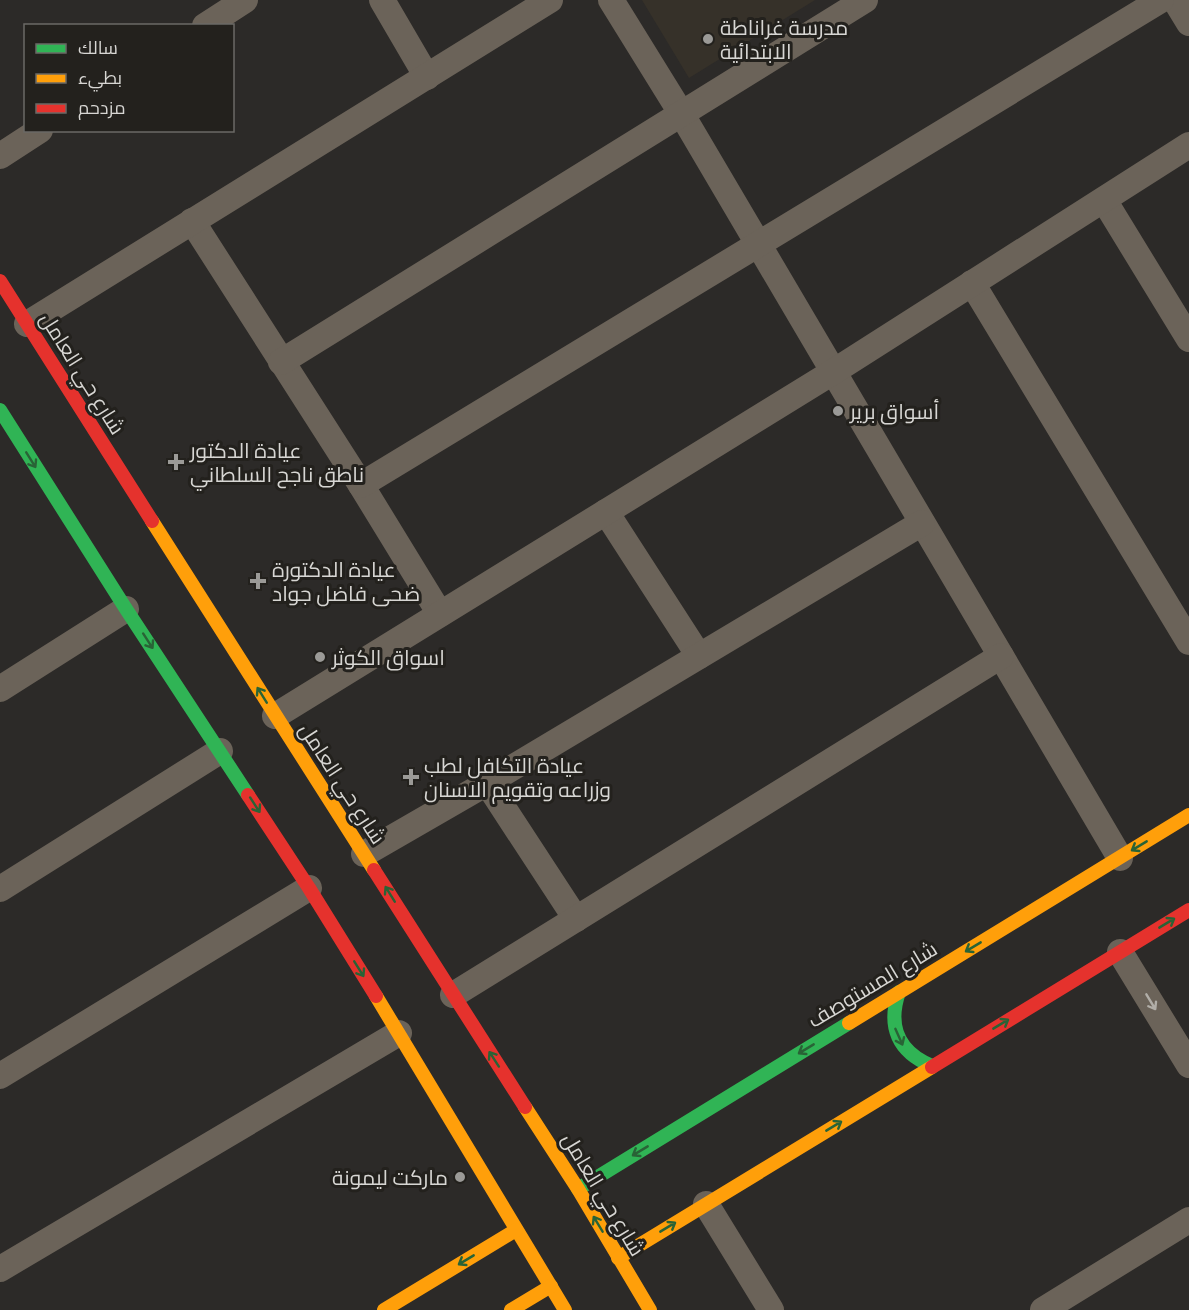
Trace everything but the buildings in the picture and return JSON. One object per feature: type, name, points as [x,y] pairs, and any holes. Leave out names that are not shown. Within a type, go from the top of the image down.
[{"type":"main road","name":"شارع حي العامل","points":[[0,281],[578,1189],[650,1310]]},
{"type":"main road","points":[[0,410],[126,609],[309,888],[565,1310]]},
{"type":"main road","name":"شارع المستوصف","points":[[578,1189],[1189,815]]},
{"type":"main road","points":[[618,1258],[1189,909]]},
{"type":"main road","points":[[899,992],[893,1014],[898,1039],[916,1058],[932,1066]]},
{"type":"main road","points":[[384,1310],[516,1230]]},
{"type":"main road","points":[[511,1310],[550,1286]]},
{"type":"street","points":[[208,24],[245,0]]},
{"type":"street","points":[[382,0],[427,76]]},
{"type":"street","points":[[27,324],[550,0]]},
{"type":"street","points":[[611,0],[681,113],[1120,858]]},
{"type":"street","points":[[281,362],[865,0]]},
{"type":"street","points":[[361,485],[1161,0]]},
{"type":"street","points":[[1175,0],[1189,22]]},
{"type":"street","points":[[0,156],[37,132]]},
{"type":"street","points":[[275,716],[833,372],[1189,145]]},
{"type":"street","points":[[1104,200],[1189,339]]},
{"type":"street","points":[[192,221],[361,485],[440,614]]},
{"type":"street","points":[[972,284],[1189,642]]},
{"type":"street","points":[[606,512],[699,656]]},
{"type":"street","points":[[364,854],[922,523]]},
{"type":"street","points":[[0,689],[126,609]]},
{"type":"street","points":[[453,995],[1000,656]]},
{"type":"street","points":[[0,889],[220,751]]},
{"type":"street","points":[[487,783],[576,919]]},
{"type":"street","points":[[0,1076],[309,888]]},
{"type":"street","points":[[1120,952],[1189,1065]]},
{"type":"street","points":[[0,1269],[399,1033]]},
{"type":"street","points":[[706,1204],[771,1310]]},
{"type":"street","points":[[1043,1310],[1189,1220]]},
{"type":"shaded area","name":"مدرسة غراناطة الابتدائية","points":[[642,0],[815,0],[689,78]]},
{"type":"traffic: fast","points":[[0,410],[126,609],[248,795]]},
{"type":"traffic: fast","points":[[899,992],[894,1016],[898,1037],[911,1053],[932,1066]]},
{"type":"traffic: fast","points":[[578,1189],[849,1023]]},
{"type":"traffic: slow","points":[[152,521],[374,870]]},
{"type":"traffic: slow","points":[[849,1023],[1189,815]]},
{"type":"traffic: slow","points":[[376,996],[565,1310]]},
{"type":"traffic: slow","points":[[618,1258],[932,1067]]},
{"type":"traffic: slow","points":[[525,1107],[578,1189],[650,1310]]},
{"type":"traffic: slow","points":[[384,1310],[516,1230]]},
{"type":"traffic: slow","points":[[511,1310],[551,1286]]},
{"type":"traffic: jam","points":[[0,281],[152,521]]},
{"type":"traffic: jam","points":[[248,795],[376,996]]},
{"type":"traffic: jam","points":[[374,870],[525,1107]]},
{"type":"traffic: jam","points":[[932,1067],[1189,910]]},
{"type":"place","name":"مدرسة غراناطة الابتدائية","points":[[708,39]]},
{"type":"place","name":"أسواق برير","points":[[838,411]]},
{"type":"place","name":"عيادة الدكتور ناطق ناجح السلطاني","points":[[176,462]]},
{"type":"place","name":"عيادة الدكتورة ضحى فاضل جواد","points":[[258,581]]},
{"type":"place","name":"اسواق الكوثر","points":[[320,657]]},
{"type":"place","name":"عيادة التكافل لطب وزراعه وتقويم الاسنان","points":[[411,777]]},
{"type":"place","name":"ماركت ليمونة","points":[[460,1177]]}]
